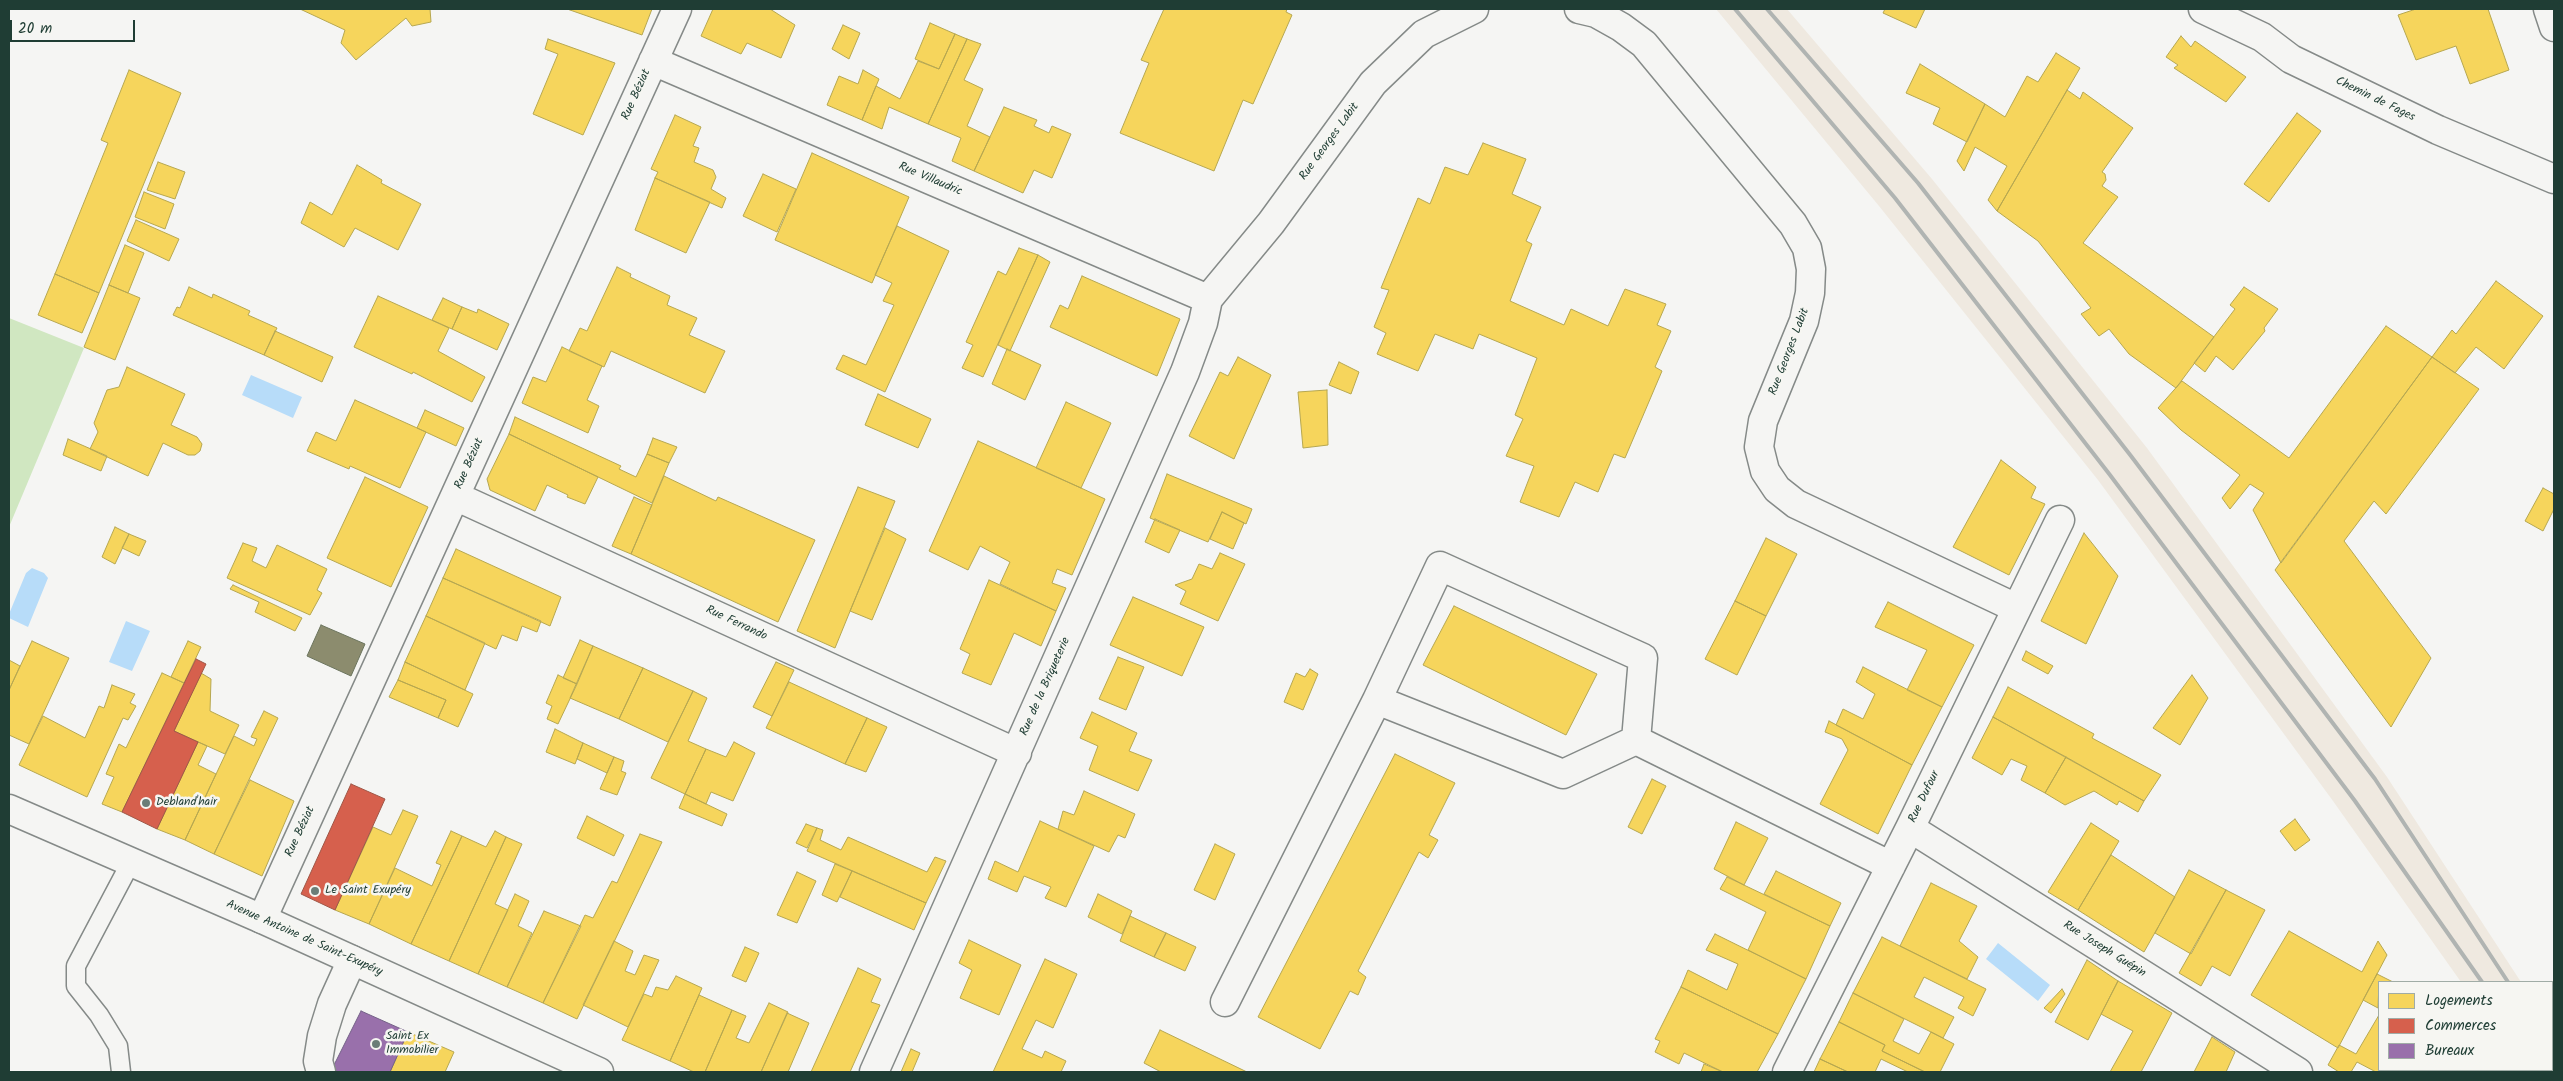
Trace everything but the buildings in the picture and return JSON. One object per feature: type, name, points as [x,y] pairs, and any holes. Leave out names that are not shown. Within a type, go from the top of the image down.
[{"type":"street","name":"Rue Béziat","points":[[262,919],[677,9]]},
{"type":"street","name":"Rue Georges Labit","points":[[1208,299],[1271,223],[1374,83],[1424,34],[1474,9]]},
{"type":"street","name":"Rue Georges Labit","points":[[1579,9],[1596,13],[1621,27],[1644,44],[1794,224],[1807,248],[1811,269],[1810,293],[1804,321],[1763,422],[1759,447],[1766,471],[1777,489],[1796,504],[2016,608]]},
{"type":"street","name":"Chemin de Fages","points":[[2203,9],[2262,37],[2299,63],[2438,130],[2554,179]]},
{"type":"street","points":[[2548,9],[2554,27]]},
{"type":"street","name":"Rue Villaudric","points":[[653,62],[1208,299]]},
{"type":"street","name":"Rue de la Briqueterie","points":[[874,1072],[1017,753],[1184,372],[1204,323],[1208,299]]},
{"type":"street","name":"Rue Ferrando","points":[[455,496],[1017,753]]},
{"type":"street","name":"Rue Dufour","points":[[1787,1072],[1910,828],[2060,520]]},
{"type":"street","points":[[1225,1002],[1377,700],[1440,566],[1643,658],[1636,740]]},
{"type":"street","points":[[1377,700],[1562,774],[1636,740]]},
{"type":"street","points":[[1636,740],[1891,866]]},
{"type":"street","name":"Avenue Antoine de Saint-Exupéry","points":[[9,809],[262,919],[598,1072]]},
{"type":"street","name":"Rue Joseph Guépin","points":[[1910,828],[2298,1072]]},
{"type":"street","points":[[321,1072],[318,1061],[322,1036],[332,1004],[352,960]]},
{"type":"lane","points":[[121,1072],[118,1046],[99,1015],[76,986],[76,966],[131,862]]},
{"type":"shaded area","points":[[1716,9],[1787,9],[1932,179],[2147,448],[2387,777],[2520,981],[2460,981],[2333,801],[2098,480],[1879,206]]},
{"type":"green space","points":[[9,318],[84,348],[9,527]]},
{"type":"water","points":[[251,375],[302,397],[293,418],[242,395]]},
{"type":"water","points":[[32,568],[44,573],[48,578],[28,627],[9,618],[9,614],[26,573]]},
{"type":"water","points":[[126,621],[150,631],[132,671],[109,662]]},
{"type":"water","points":[[1998,943],[2050,985],[2038,1001],[1986,959]]},
{"type":"railway","points":[[1735,9],[1895,198],[2110,475],[2355,801],[2481,981]]},
{"type":"railway","points":[[1767,9],[1918,183],[2131,456],[2375,779],[2507,981]]},
{"type":"place","name":"Debland'hair","points":[[146,803]]},
{"type":"place","name":"Le Saint Exupéry","points":[[315,891]]},
{"type":"place","name":"Saint Ex Immobilier","points":[[376,1044]]}]
